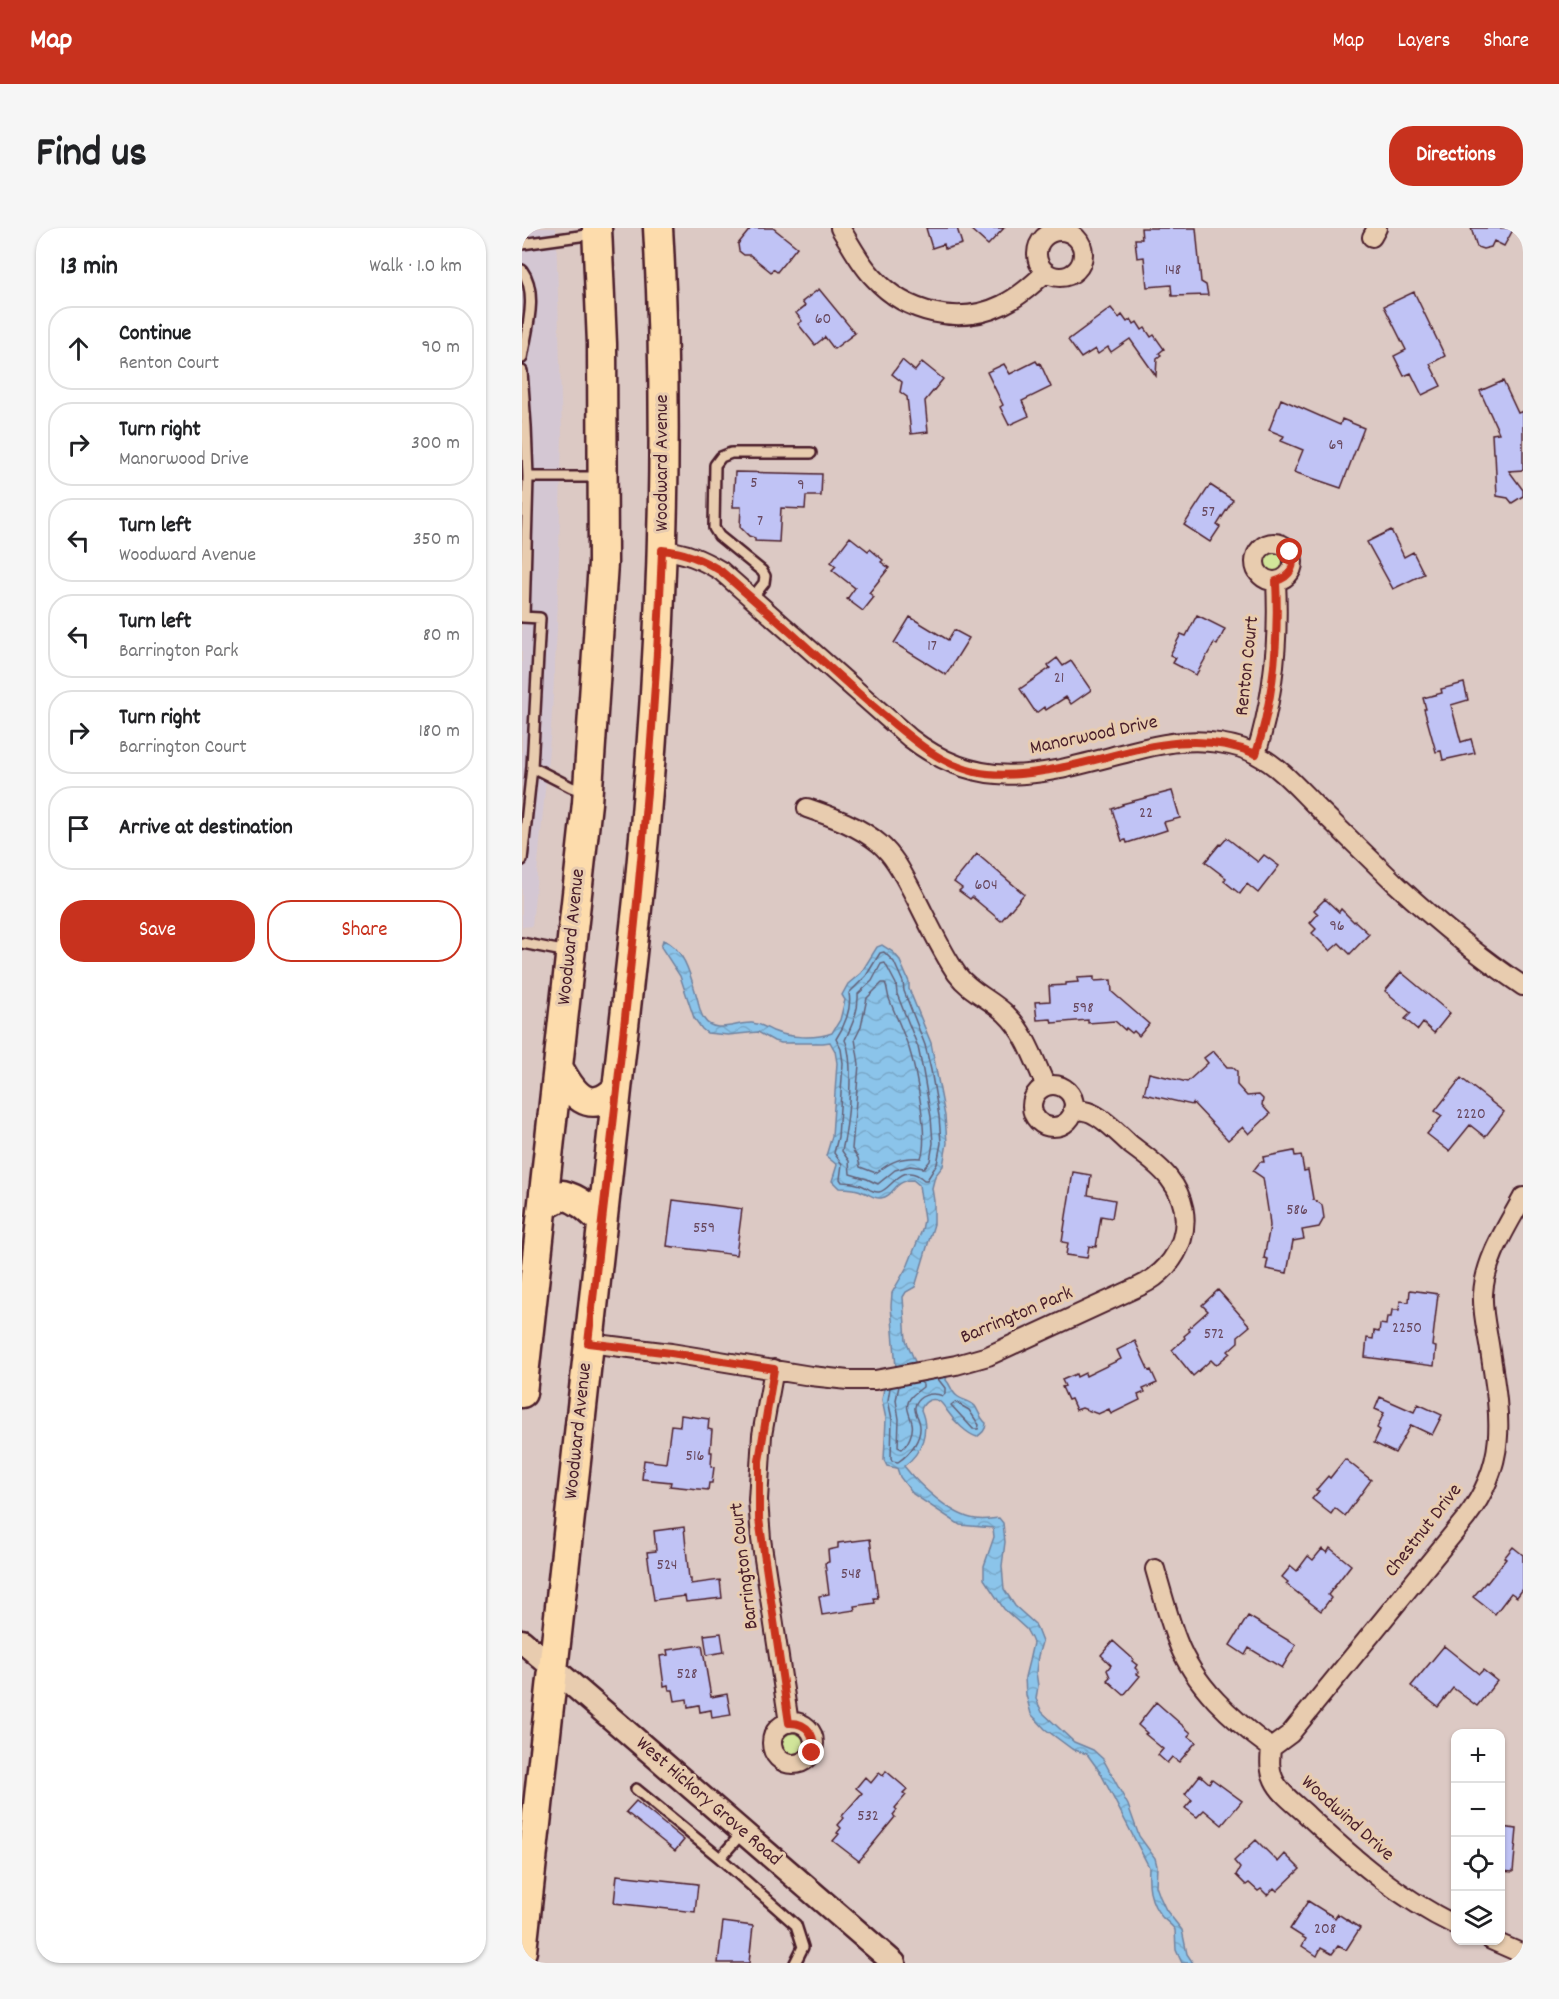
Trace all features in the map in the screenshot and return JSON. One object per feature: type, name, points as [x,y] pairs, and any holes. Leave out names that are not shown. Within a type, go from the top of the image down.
[{"type":"main road","name":"Woodward Avenue","points":[[522,1951],[651,766],[662,550],[664,397],[658,228]]},
{"type":"main road","name":"Woodward Avenue","points":[[522,1393],[588,793],[603,563],[603,344],[597,231]]},
{"type":"main road","points":[[558,1067],[572,1092],[585,1100],[596,1101],[607,1097],[617,1089]]},
{"type":"main road","points":[[543,1206],[562,1195],[574,1198],[602,1221]]},
{"type":"street","points":[[840,228],[865,268],[880,285],[903,301],[942,314],[968,315],[992,310],[1019,295],[1046,272]]},
{"type":"street","name":"Manorwood Drive","points":[[662,550],[699,558],[721,571],[910,738],[934,755],[963,768],[994,775],[1030,773],[1076,765],[1163,744],[1193,741],[1227,744],[1256,754],[1282,772],[1406,893],[1469,947],[1523,986]]},
{"type":"street","name":"Renton Court","points":[[1256,754],[1266,720],[1275,667],[1276,581]]},
{"type":"street","points":[[807,808],[851,825],[875,840],[888,852],[957,974],[973,991],[1014,1022],[1046,1086]]},
{"type":"street","points":[[1046,1086],[1063,1088],[1071,1097],[1073,1109],[1068,1120],[1057,1126],[1045,1125],[1035,1118],[1032,1106],[1036,1094],[1046,1086]]},
{"type":"street","name":"Barrington Park","points":[[588,1343],[848,1380],[875,1380],[956,1365],[999,1352],[1151,1281],[1167,1268],[1179,1249],[1184,1229],[1184,1210],[1178,1192],[1169,1178],[1094,1114],[1073,1109]]},
{"type":"street","name":"Chestnut Drive","points":[[1271,1748],[1290,1734],[1466,1518],[1485,1487],[1497,1447],[1499,1412],[1485,1317],[1484,1284],[1490,1261],[1523,1197]]},
{"type":"street","name":"Barrington Court","points":[[774,1369],[761,1444],[759,1510],[761,1539],[789,1723]]},
{"type":"street","points":[[1155,1569],[1177,1641],[1192,1671],[1226,1711],[1271,1748]]},
{"type":"street","name":"West Hickory Grove Road","points":[[522,1641],[894,1963]]},
{"type":"street","name":"Woodwind Drive","points":[[1271,1748],[1270,1760],[1273,1777],[1289,1798],[1373,1874],[1411,1900],[1451,1923]]},
{"type":"street","points":[[1501,1945],[1523,1954]]},
{"type":"lane","points":[[522,244],[597,231]]},
{"type":"lane","points":[[522,270],[526,275],[530,301],[522,358]]},
{"type":"lane","points":[[522,371],[528,477],[523,617],[540,618],[532,766],[522,861]]},
{"type":"lane","points":[[752,598],[763,585],[765,576],[762,571],[719,536],[714,528],[716,465],[721,457],[731,453],[811,453]]},
{"type":"lane","points":[[528,477],[602,477]]},
{"type":"lane","points":[[532,766],[571,787],[588,793]]},
{"type":"lane","points":[[522,943],[571,952]]},
{"type":"lane","points":[[636,1789],[720,1858],[796,1925],[803,1947],[795,1963]]},
{"type":"lane","points":[[720,1858],[743,1832]]},
{"type":"shaded area","points":[[522,228],[556,228],[562,433],[557,630],[551,728],[532,926],[522,927]]},
{"type":"green space","points":[[1274,551],[1282,554],[1285,562],[1282,570],[1274,573],[1266,570],[1263,562],[1266,554]]},
{"type":"green space","points":[[793,1733],[801,1736],[804,1744],[801,1752],[793,1755],[785,1752],[782,1744],[785,1736]]},
{"type":"water","points":[[663,940],[671,944],[682,957],[701,1013],[708,1024],[726,1027],[752,1023],[795,1036],[810,1037],[832,1033],[840,1020],[845,1000],[842,995],[848,984],[861,973],[877,947],[882,945],[899,959],[931,1043],[945,1116],[947,1143],[943,1166],[935,1176],[932,1188],[934,1224],[915,1287],[906,1292],[903,1297],[906,1340],[916,1364],[947,1376],[946,1380],[953,1393],[975,1406],[986,1423],[982,1433],[977,1437],[961,1427],[939,1401],[928,1401],[921,1410],[925,1425],[923,1441],[916,1455],[904,1466],[926,1490],[956,1512],[976,1519],[999,1518],[1003,1523],[1004,1589],[1015,1606],[1035,1624],[1042,1642],[1036,1672],[1038,1686],[1036,1699],[1042,1712],[1074,1742],[1093,1750],[1103,1759],[1128,1805],[1139,1836],[1155,1858],[1156,1886],[1166,1910],[1182,1930],[1187,1954],[1193,1963],[1182,1963],[1176,1950],[1175,1930],[1162,1917],[1152,1899],[1149,1887],[1149,1867],[1100,1772],[1087,1754],[1072,1749],[1045,1729],[1031,1714],[1026,1695],[1025,1677],[1033,1643],[1026,1629],[1004,1609],[984,1579],[984,1566],[994,1537],[993,1528],[960,1525],[913,1494],[900,1477],[897,1468],[887,1466],[884,1460],[886,1419],[882,1400],[885,1382],[896,1368],[892,1293],[908,1265],[922,1230],[924,1220],[919,1185],[913,1180],[906,1181],[886,1197],[878,1198],[851,1188],[839,1188],[832,1181],[837,1165],[826,1156],[832,1136],[837,1063],[835,1051],[830,1042],[781,1043],[758,1032],[728,1035],[707,1033],[694,1018],[680,976],[661,947]]},
{"type":"building","points":[[751,228],[773,228],[797,247],[777,272],[773,269],[771,272],[750,255],[744,255],[739,251],[738,244]]},
{"type":"building","points":[[926,228],[957,228],[962,244],[945,249],[944,244],[932,248]]},
{"type":"building","points":[[969,228],[1004,228],[988,245]]},
{"type":"building","points":[[1141,228],[1196,228],[1201,282],[1206,285],[1208,295],[1172,296],[1171,285],[1147,287],[1144,257],[1137,258],[1135,239],[1142,239]]},
{"type":"building","points":[[1471,228],[1514,228],[1504,246],[1494,241],[1491,247],[1483,249],[1477,247]]},
{"type":"building","points":[[819,289],[855,333],[834,349],[825,337],[815,345],[798,324],[802,321],[796,313],[805,306],[802,302]]},
{"type":"building","points":[[1414,292],[1445,356],[1430,364],[1441,386],[1422,395],[1411,373],[1404,376],[1394,356],[1406,350],[1384,306]]},
{"type":"building","points":[[1111,308],[1119,318],[1122,315],[1127,322],[1131,319],[1134,324],[1137,322],[1142,330],[1145,328],[1151,337],[1154,335],[1164,349],[1157,358],[1156,376],[1130,339],[1111,352],[1108,347],[1098,354],[1095,349],[1081,358],[1068,340]]},
{"type":"building","points":[[902,360],[915,371],[922,362],[943,379],[925,401],[928,432],[911,434],[907,397],[900,392],[902,382],[892,374]]},
{"type":"building","points":[[1036,361],[1040,363],[1051,387],[1022,401],[1029,416],[1009,425],[1000,407],[1003,405],[987,372],[1004,364],[1010,374]]},
{"type":"building","points":[[1503,381],[1518,413],[1523,411],[1523,470],[1509,471],[1523,490],[1523,496],[1512,503],[1508,498],[1497,496],[1492,434],[1499,433],[1480,391]]},
{"type":"building","points":[[1281,399],[1340,425],[1342,419],[1364,428],[1341,488],[1294,472],[1303,450],[1281,441],[1284,436],[1269,430]]},
{"type":"building","points":[[735,472],[822,474],[821,496],[806,496],[805,509],[781,508],[779,542],[755,541],[755,538],[749,536],[740,527],[741,507],[733,507]]},
{"type":"building","points":[[1210,485],[1233,500],[1217,525],[1220,527],[1210,542],[1184,525]]},
{"type":"building","points":[[1391,530],[1404,557],[1413,552],[1424,574],[1393,589],[1367,542]]},
{"type":"building","points":[[850,537],[868,551],[870,549],[889,568],[869,593],[874,597],[863,611],[847,599],[855,588],[832,570],[836,566],[831,562]]},
{"type":"building","points":[[1197,615],[1225,629],[1217,645],[1214,643],[1196,675],[1173,663],[1176,658],[1170,655],[1181,634],[1186,636]]},
{"type":"building","points":[[910,617],[948,640],[954,630],[969,638],[946,675],[894,643]]},
{"type":"building","points":[[1057,658],[1063,666],[1071,661],[1091,690],[1071,704],[1066,697],[1046,710],[1044,707],[1036,713],[1020,689],[1050,668],[1048,665]]},
{"type":"building","points":[[1464,683],[1468,700],[1451,705],[1461,742],[1471,739],[1475,753],[1443,760],[1441,751],[1436,752],[1423,698],[1442,693],[1441,689]]},
{"type":"building","points":[[1172,791],[1180,818],[1164,822],[1167,830],[1127,843],[1126,840],[1122,841],[1112,809],[1122,804]]},
{"type":"building","points":[[1227,838],[1258,862],[1264,855],[1279,866],[1258,893],[1247,884],[1240,894],[1224,881],[1226,878],[1205,862]]},
{"type":"building","points":[[977,854],[1024,894],[1001,921],[972,897],[970,899],[959,891],[962,888],[954,882]]},
{"type":"building","points":[[1325,899],[1339,912],[1341,909],[1369,934],[1350,954],[1339,943],[1330,951],[1312,933],[1316,929],[1310,923],[1318,914],[1314,910]]},
{"type":"building","points":[[1401,972],[1450,1013],[1434,1033],[1423,1023],[1418,1030],[1405,1019],[1411,1013],[1385,991]]},
{"type":"building","points":[[1094,977],[1094,981],[1111,980],[1112,992],[1149,1024],[1139,1036],[1134,1031],[1132,1033],[1126,1028],[1125,1030],[1115,1021],[1088,1023],[1088,1020],[1052,1023],[1051,1019],[1037,1020],[1035,1002],[1050,1001],[1049,986],[1078,982],[1077,978]]},
{"type":"building","points":[[1213,1051],[1227,1067],[1232,1067],[1237,1071],[1237,1085],[1247,1096],[1259,1095],[1263,1099],[1262,1105],[1270,1114],[1249,1134],[1243,1127],[1228,1140],[1193,1103],[1192,1105],[1144,1094],[1149,1073],[1187,1082],[1208,1063],[1204,1058]]},
{"type":"building","points":[[1461,1078],[1504,1112],[1485,1137],[1470,1125],[1449,1151],[1427,1134],[1442,1116],[1435,1111]]},
{"type":"building","points":[[1294,1151],[1295,1156],[1301,1155],[1304,1171],[1308,1170],[1313,1199],[1322,1205],[1324,1218],[1319,1227],[1302,1230],[1304,1239],[1293,1241],[1287,1273],[1266,1269],[1268,1259],[1264,1258],[1270,1226],[1269,1216],[1263,1178],[1253,1171],[1260,1162],[1264,1162],[1263,1157]]},
{"type":"building","points":[[1073,1172],[1091,1175],[1088,1195],[1115,1200],[1112,1218],[1101,1216],[1096,1247],[1089,1246],[1087,1258],[1066,1255],[1068,1243],[1062,1242]]},
{"type":"building","points":[[673,1200],[742,1209],[736,1255],[667,1246]]},
{"type":"building","points":[[1218,1290],[1250,1326],[1238,1336],[1238,1342],[1228,1351],[1230,1353],[1216,1365],[1211,1360],[1193,1376],[1172,1350],[1185,1338],[1184,1336],[1190,1331],[1188,1329],[1208,1311],[1202,1305]]},
{"type":"building","points":[[1410,1290],[1438,1294],[1432,1346],[1436,1347],[1434,1366],[1365,1357],[1367,1338],[1373,1339],[1374,1331],[1379,1332],[1380,1324],[1386,1325],[1387,1317],[1391,1317],[1392,1310],[1399,1310],[1400,1301],[1409,1302]]},
{"type":"building","points":[[1135,1341],[1157,1383],[1143,1389],[1145,1392],[1138,1395],[1140,1400],[1111,1414],[1109,1409],[1098,1414],[1082,1408],[1076,1410],[1071,1399],[1068,1400],[1062,1387],[1065,1386],[1062,1380],[1076,1374],[1077,1377],[1085,1373],[1086,1376],[1121,1359],[1117,1350]]},
{"type":"building","points":[[1380,1397],[1414,1412],[1418,1404],[1442,1415],[1432,1435],[1411,1425],[1395,1453],[1374,1443],[1380,1430],[1377,1428],[1384,1413],[1375,1409]]},
{"type":"building","points":[[681,1415],[709,1419],[708,1429],[712,1430],[711,1466],[714,1467],[712,1483],[709,1483],[708,1490],[670,1486],[671,1482],[642,1479],[644,1460],[666,1463],[671,1425],[680,1426]]},
{"type":"building","points":[[1345,1459],[1371,1480],[1345,1516],[1335,1508],[1331,1514],[1312,1499],[1319,1491],[1316,1490],[1328,1476],[1330,1478]]},
{"type":"building","points":[[684,1527],[691,1584],[720,1580],[722,1598],[686,1602],[685,1596],[654,1600],[647,1552],[656,1551],[654,1531]]},
{"type":"building","points":[[870,1539],[878,1598],[874,1598],[875,1603],[854,1606],[855,1610],[822,1615],[819,1596],[829,1594],[825,1563],[829,1562],[828,1550],[838,1548],[838,1543]]},
{"type":"building","points":[[1513,1547],[1523,1555],[1523,1589],[1517,1597],[1511,1593],[1495,1614],[1473,1597],[1487,1583]]},
{"type":"building","points":[[1330,1548],[1351,1565],[1328,1595],[1331,1598],[1321,1611],[1286,1584],[1288,1582],[1282,1577],[1291,1566],[1297,1571],[1308,1556],[1313,1560],[1322,1549],[1327,1553]]},
{"type":"building","points":[[1248,1616],[1296,1645],[1282,1668],[1249,1648],[1245,1655],[1230,1645]]},
{"type":"building","points":[[721,1633],[724,1652],[707,1655],[704,1635]]},
{"type":"building","points":[[1113,1641],[1133,1659],[1132,1661],[1137,1665],[1135,1668],[1139,1672],[1137,1674],[1140,1676],[1124,1695],[1107,1680],[1110,1677],[1107,1670],[1111,1665],[1101,1655]]},
{"type":"building","points":[[702,1645],[711,1697],[727,1694],[731,1715],[712,1718],[711,1710],[700,1712],[699,1705],[688,1707],[687,1699],[675,1701],[673,1690],[669,1690],[668,1685],[664,1686],[660,1656],[668,1655],[667,1650]]},
{"type":"building","points":[[1444,1646],[1479,1674],[1483,1670],[1497,1681],[1477,1706],[1453,1688],[1438,1707],[1411,1686]]},
{"type":"building","points":[[1156,1702],[1191,1733],[1188,1736],[1196,1742],[1179,1762],[1172,1757],[1167,1763],[1158,1755],[1163,1749],[1138,1725]]},
{"type":"building","points":[[886,1771],[907,1789],[903,1793],[906,1795],[895,1808],[897,1810],[893,1815],[895,1817],[859,1861],[833,1841],[839,1834],[837,1833],[841,1828],[838,1825],[844,1818],[842,1816],[862,1793],[856,1788],[865,1777],[871,1783],[879,1773],[883,1776]]},
{"type":"building","points":[[1200,1775],[1209,1783],[1212,1779],[1242,1801],[1222,1825],[1204,1810],[1197,1817],[1185,1808],[1192,1800],[1185,1794]]},
{"type":"building","points":[[636,1801],[684,1840],[675,1851],[626,1812]]},
{"type":"building","points":[[1505,1828],[1517,1829],[1513,1872],[1505,1871]]},
{"type":"building","points":[[1256,1840],[1278,1862],[1285,1854],[1300,1869],[1277,1891],[1274,1888],[1267,1895],[1249,1883],[1246,1885],[1236,1875],[1240,1868],[1234,1861]]},
{"type":"building","points":[[617,1875],[698,1884],[695,1912],[614,1903]]},
{"type":"building","points":[[1308,1901],[1335,1918],[1338,1914],[1360,1928],[1346,1950],[1338,1946],[1332,1954],[1321,1948],[1317,1956],[1302,1946],[1306,1939],[1290,1929]]},
{"type":"building","points":[[723,1922],[753,1926],[749,1963],[718,1963]]},
{"type":"route","points":[[812,1753],[813,1740],[807,1728],[796,1722],[789,1723],[759,1519],[759,1461],[774,1369],[588,1343],[646,823],[656,686],[662,550],[699,558],[721,571],[870,704],[934,755],[963,768],[994,775],[1018,775],[1053,770],[1181,741],[1216,742],[1256,754],[1266,720],[1274,677],[1277,633],[1276,581],[1282,580],[1292,571],[1293,558],[1290,552]]}]
